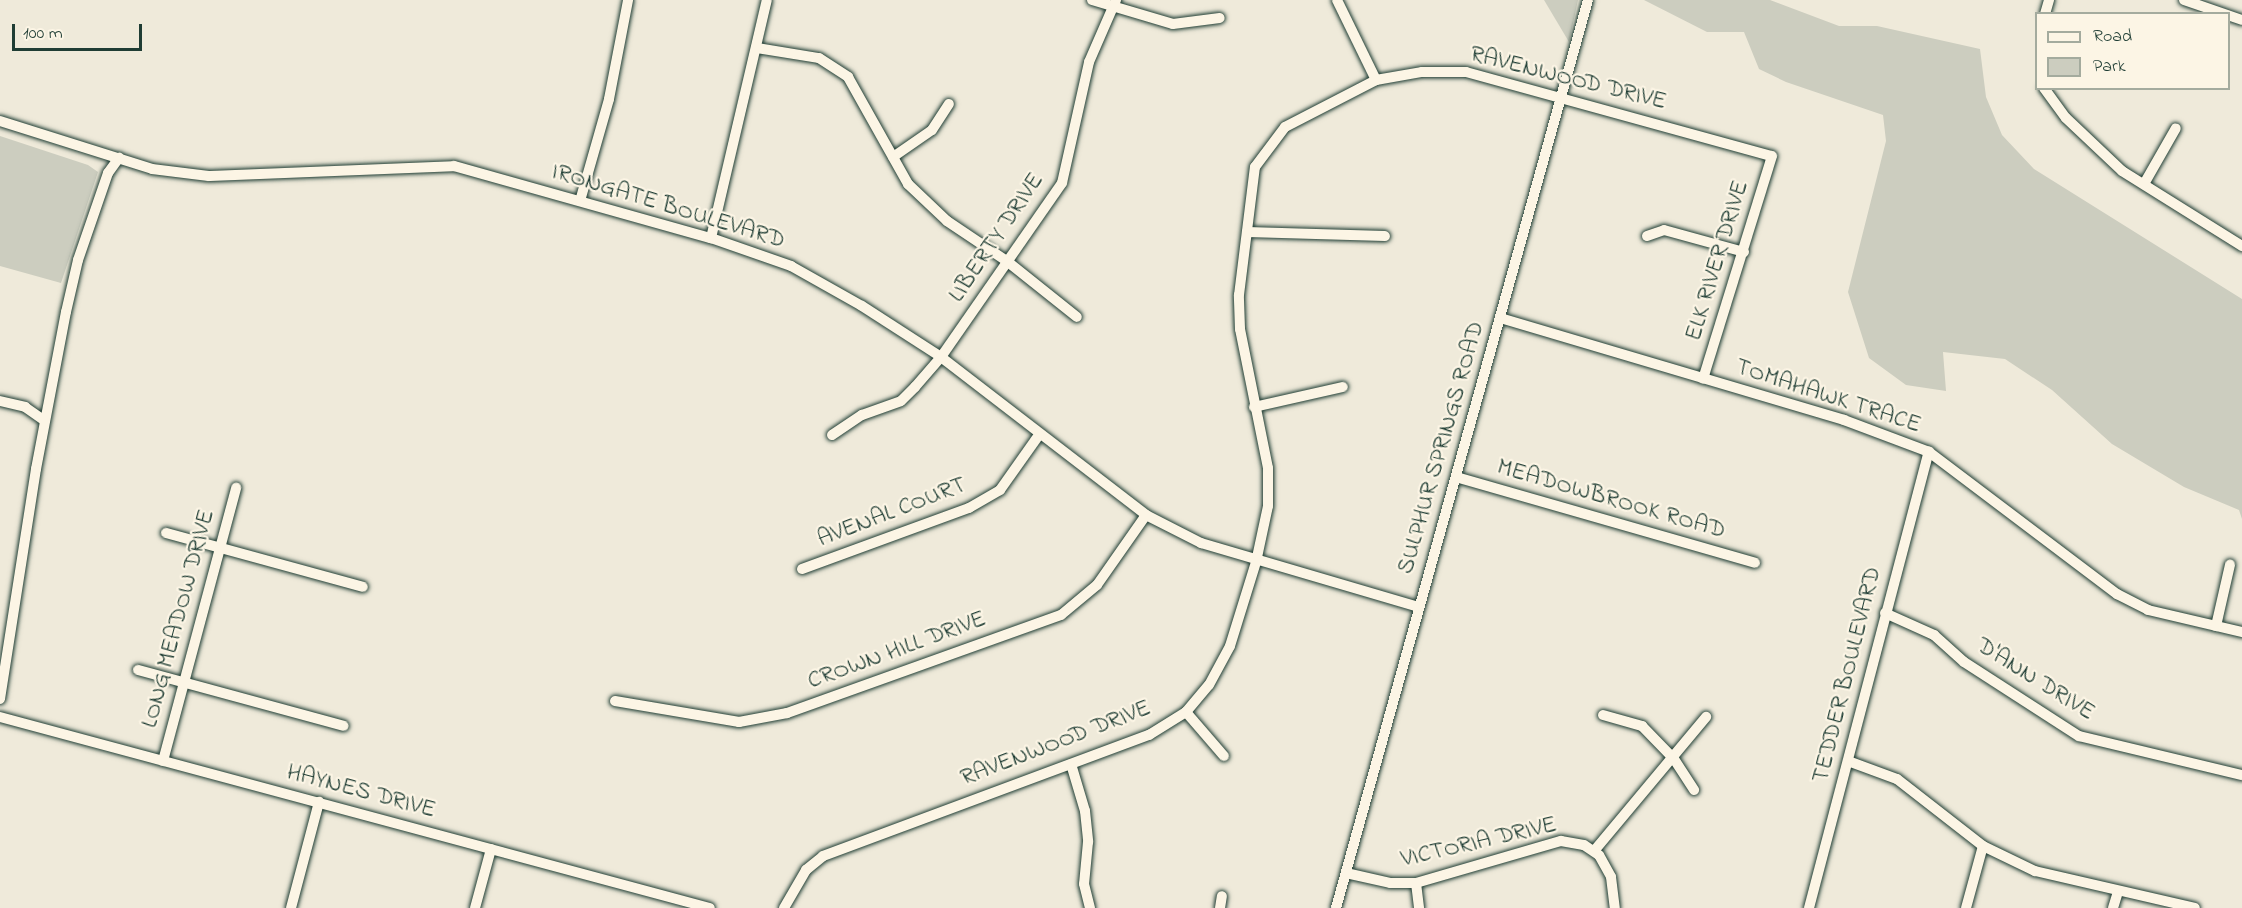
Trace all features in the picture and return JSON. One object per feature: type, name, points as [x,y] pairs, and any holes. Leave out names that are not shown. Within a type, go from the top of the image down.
[{"type":"street","points":[[580,201],[609,99],[628,0]]},
{"type":"street","points":[[711,238],[767,0]]},
{"type":"street","points":[[1092,0],[1115,3],[1173,24],[1220,18]]},
{"type":"street","points":[[1337,0],[1376,81]]},
{"type":"street","name":"SULPHUR SPRINGS ROAD","points":[[1336,908],[1588,0]]},
{"type":"street","points":[[2184,0],[2217,12]]},
{"type":"street","name":"LIBERTY DRIVE","points":[[832,435],[862,415],[901,401],[941,357],[1062,183],[1089,62],[1115,3]]},
{"type":"street","points":[[757,48],[819,58],[848,77],[908,184],[947,221],[1008,262],[1077,317]]},
{"type":"street","name":"RAVENWOOD DRIVE","points":[[784,908],[806,870],[840,847],[1149,735],[1186,712],[1209,685],[1230,646],[1256,562],[1268,485],[1240,329],[1239,295],[1255,166],[1267,147],[1285,127],[1376,81],[1422,72],[1466,72],[1563,96],[1772,156]]},
{"type":"street","points":[[2045,90],[2066,118],[2122,171],[2242,246]]},
{"type":"street","points":[[893,157],[932,130],[949,104]]},
{"type":"street","name":"IRONGATE BOULEVARD","points":[[0,121],[152,169],[209,176],[454,166],[711,238],[791,266],[941,357],[1039,435],[1146,514],[1201,543],[1256,562],[1419,607]]},
{"type":"street","points":[[2144,184],[2176,128]]},
{"type":"street","name":"ELK RIVER DRIVE","points":[[1703,379],[1772,156]]},
{"type":"street","points":[[0,699],[45,421],[78,260],[108,173],[118,158]]},
{"type":"street","points":[[1647,236],[1664,230],[1744,252]]},
{"type":"street","points":[[1247,232],[1385,236]]},
{"type":"street","name":"TOMAHAWK TRACE","points":[[1500,318],[1844,420],[1929,452],[2117,594],[2148,610],[2242,632]]},
{"type":"street","points":[[1254,407],[1343,387]]},
{"type":"street","points":[[0,401],[25,407],[45,421]]},
{"type":"street","name":"AVENAL COURT","points":[[802,569],[969,508],[1000,490],[1039,435]]},
{"type":"street","name":"TEDDER BOULEVARD","points":[[1809,908],[1929,452]]},
{"type":"street","name":"MEADOWBROOK ROAD","points":[[1456,477],[1755,563]]},
{"type":"street","name":"LONG MEADOW DRIVE","points":[[163,761],[236,488]]},
{"type":"street","name":"CROWN HILL DRIVE","points":[[615,700],[739,722],[787,713],[1061,615],[1097,585],[1146,514]]},
{"type":"street","points":[[166,533],[363,586]]},
{"type":"street","points":[[2216,626],[2230,565]]},
{"type":"street","name":"D'ANN DRIVE","points":[[1885,613],[1934,635],[1964,662],[2079,736],[2242,775]]},
{"type":"street","points":[[138,670],[344,726]]},
{"type":"street","points":[[1186,712],[1224,756]]},
{"type":"street","points":[[1603,715],[1634,721],[1674,759],[1694,790]]},
{"type":"street","name":"HAYNES DRIVE","points":[[0,717],[710,908]]},
{"type":"street","points":[[1615,908],[1611,877],[1594,851],[1674,759],[1706,717]]},
{"type":"street","points":[[1848,761],[1897,779],[1983,846],[2035,871],[2195,908]]},
{"type":"street","points":[[1071,764],[1085,811],[1088,842],[1084,884],[1090,908]]},
{"type":"street","points":[[291,908],[319,802]]},
{"type":"street","name":"VICTORIA DRIVE","points":[[1346,873],[1390,883],[1416,883],[1561,841],[1584,845],[1594,851]]},
{"type":"street","points":[[1966,908],[1983,846]]},
{"type":"street","points":[[475,908],[490,849]]},
{"type":"street","points":[[1416,883],[1419,908]]},
{"type":"street","points":[[2114,908],[2118,892]]},
{"type":"street","points":[[1220,908],[1222,896]]},
{"type":"green space","points":[[1544,0],[1578,0],[1569,42]]},
{"type":"green space","points":[[1644,0],[1770,0],[1839,26],[1877,26],[1980,49],[1986,97],[2002,135],[2034,169],[2242,299],[2242,519],[2239,510],[2184,487],[2112,444],[2052,390],[2005,359],[1943,352],[1946,391],[1906,385],[1869,358],[1848,292],[1886,141],[1883,115],[1786,82],[1759,69],[1744,32],[1707,32]]},
{"type":"green space","points":[[0,136],[88,165],[98,172],[61,283],[0,266]]}]
